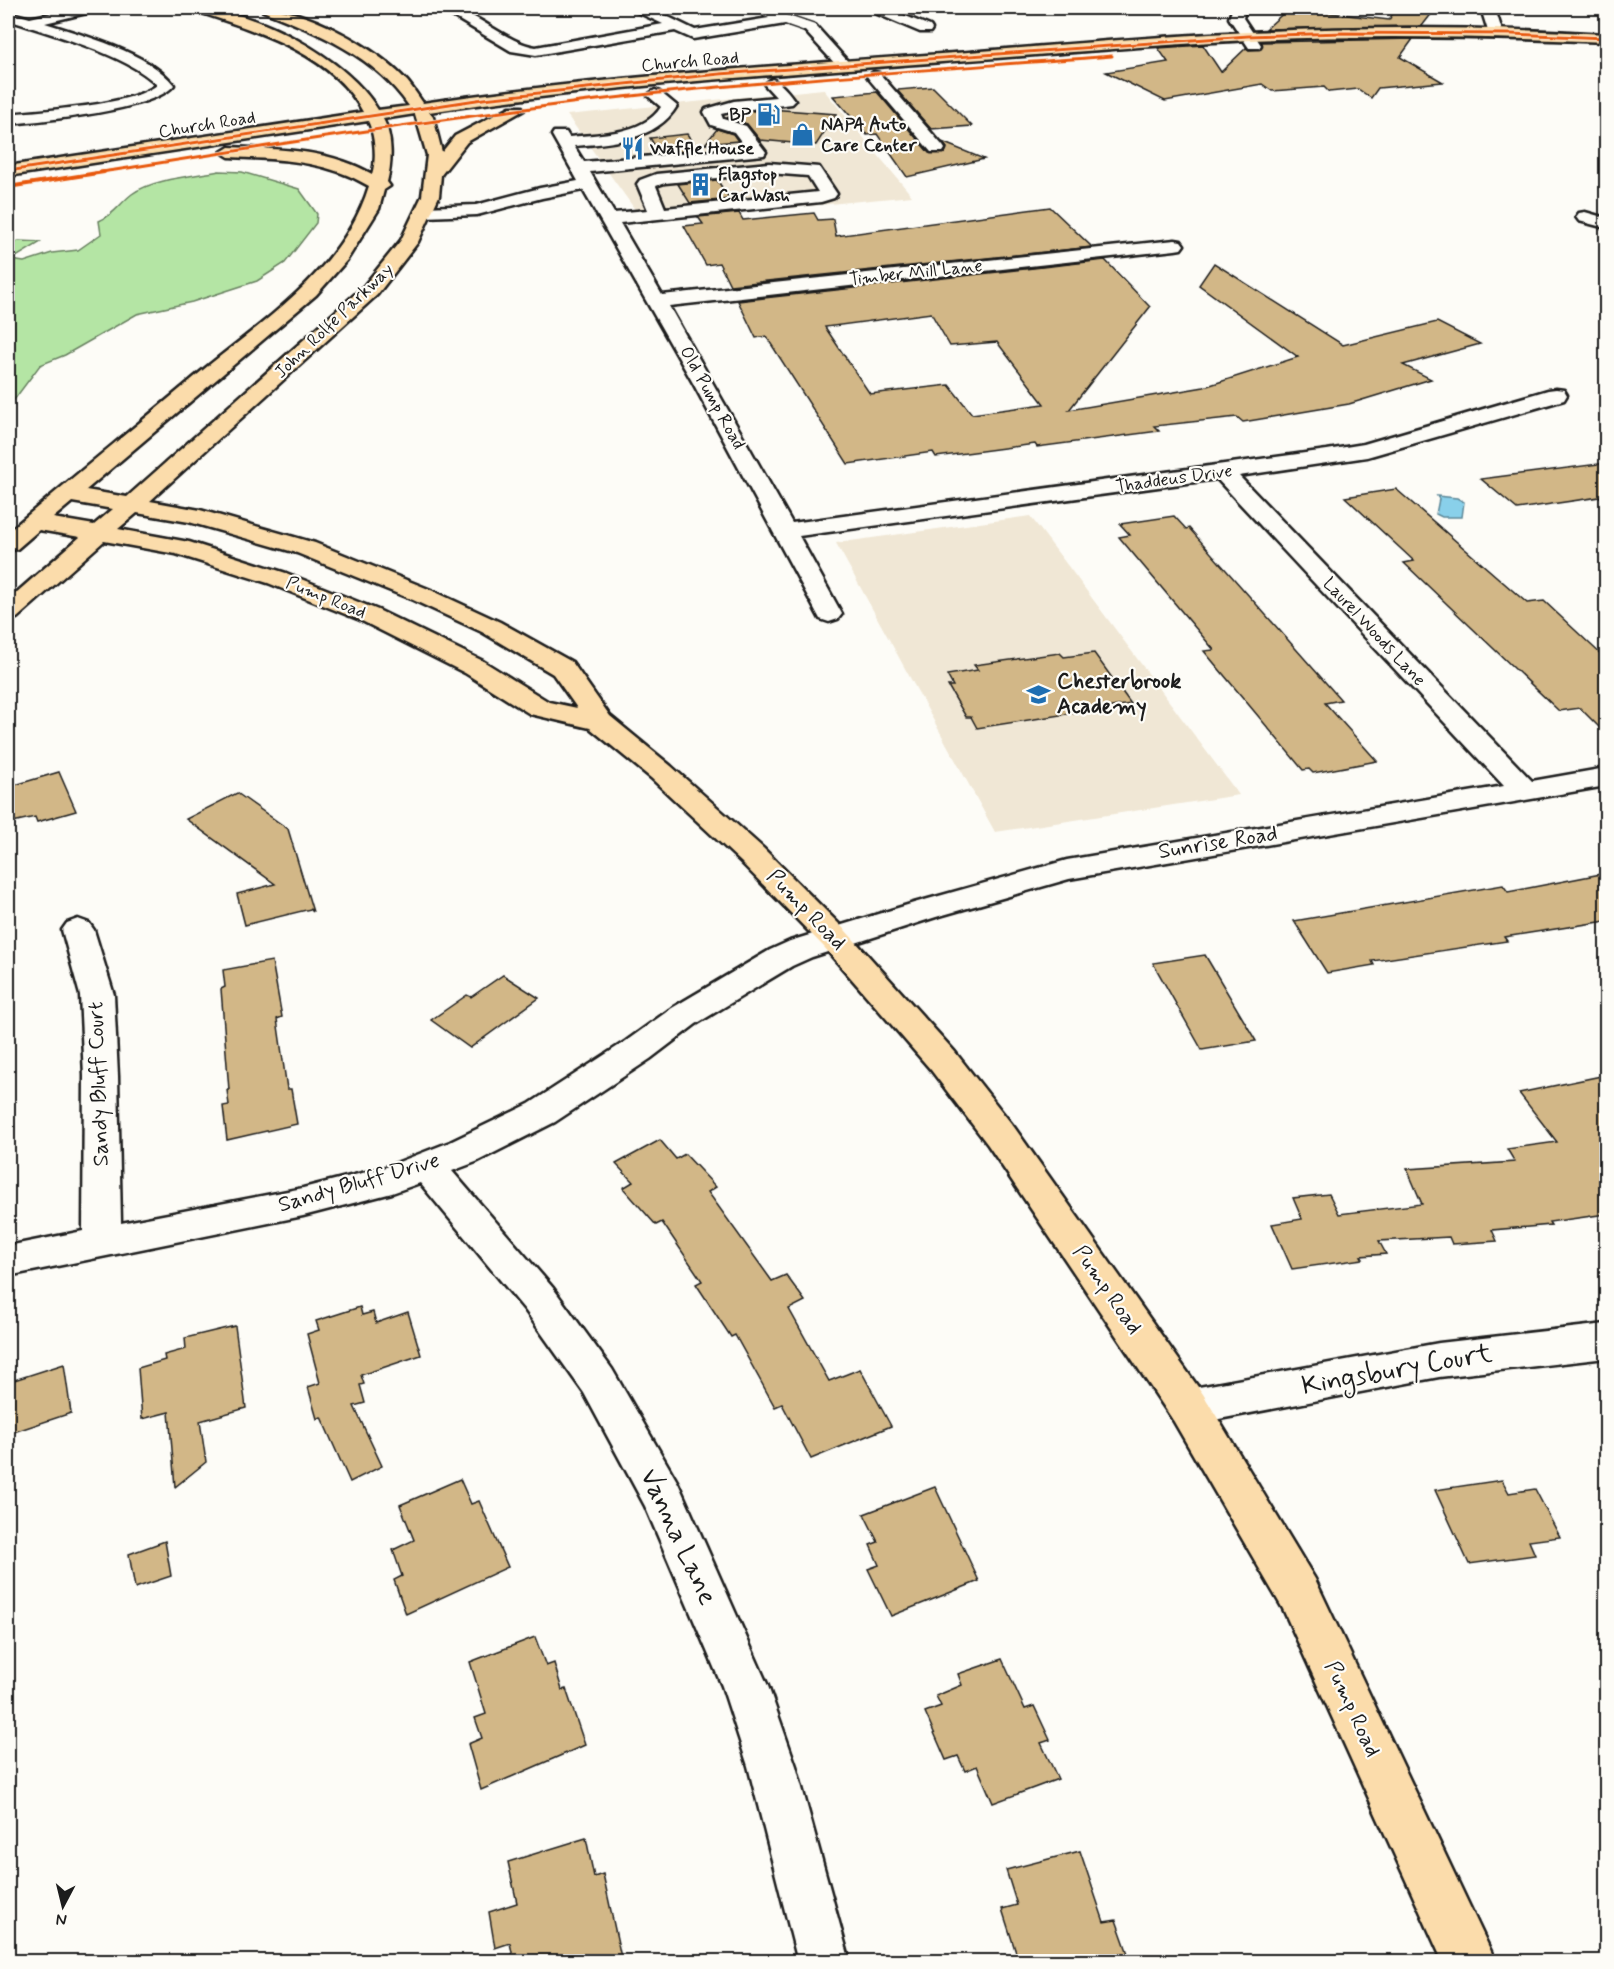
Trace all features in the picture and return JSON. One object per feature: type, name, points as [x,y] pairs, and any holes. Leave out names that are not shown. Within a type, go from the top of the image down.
[{"type":"main road","name":"John Rolfe Parkway","points":[[8,544],[246,345],[318,281],[337,261],[357,233],[370,213],[381,186],[384,142],[367,102],[353,85],[321,58],[271,32],[201,8]]},
{"type":"main road","name":"John Rolfe Parkway","points":[[8,613],[370,291],[397,260],[425,212],[435,172],[434,144],[424,115],[401,81],[363,50],[325,30],[268,8]]},
{"type":"main road","name":"Church Road","points":[[424,115],[516,110],[655,94],[1342,33],[1496,34],[1606,38]]},
{"type":"main road","name":"Church Road","points":[[8,171],[376,122],[606,84],[844,65],[1251,41]]},
{"type":"main road","points":[[435,172],[461,139],[516,110]]},
{"type":"main road","name":"Church Road","points":[[8,187],[229,152],[376,122]]},
{"type":"main road","points":[[229,152],[322,159],[360,172],[381,186]]},
{"type":"main road","name":"Pump Road","points":[[68,494],[192,515],[306,548],[402,586],[491,627],[563,668],[600,722],[661,771],[744,848],[836,939],[943,1061],[1001,1136],[1188,1407],[1299,1594],[1470,1962]]},
{"type":"main road","name":"Pump Road","points":[[33,522],[180,547],[277,578],[380,620],[474,667],[540,708],[600,722]]},
{"type":"street","points":[[10,17],[53,8]]},
{"type":"street","points":[[28,23],[90,8]]},
{"type":"street","points":[[446,8],[516,48],[536,51],[677,26]]},
{"type":"street","points":[[642,8],[693,35],[789,19]]},
{"type":"street","points":[[882,8],[925,29]]},
{"type":"street","points":[[1239,8],[1236,18],[1251,41]]},
{"type":"street","points":[[1492,8],[1490,15],[1496,34]]},
{"type":"street","points":[[759,10],[810,28],[844,65]]},
{"type":"street","points":[[8,119],[136,100],[157,93],[166,85],[155,74],[121,57],[10,17]]},
{"type":"street","points":[[874,76],[937,149]]},
{"type":"street","points":[[762,126],[740,129],[717,122],[712,112],[734,106],[782,105],[772,84]]},
{"type":"street","name":"Old Pump Road","points":[[655,94],[669,106],[659,120],[637,130],[615,135],[562,139],[657,301],[829,614]]},
{"type":"street","points":[[740,129],[769,168]]},
{"type":"street","points":[[425,212],[477,210],[540,193],[584,176],[758,152]]},
{"type":"street","points":[[609,219],[828,194],[813,171],[769,168],[662,178],[646,184],[658,212]]},
{"type":"street","points":[[1585,217],[1606,223]]},
{"type":"street","name":"Timber Mill Lane","points":[[657,301],[1175,245]]},
{"type":"street","name":"Thaddeus Drive","points":[[785,531],[1223,472],[1367,450],[1556,394]]},
{"type":"street","name":"Laurel Woods Lane","points":[[1223,472],[1525,791]]},
{"type":"street","name":"Sunrise Road","points":[[836,939],[925,910],[1067,870],[1606,777]]},
{"type":"street","name":"Sandy Bluff Court","points":[[78,930],[97,995],[101,1076],[102,1240]]},
{"type":"street","name":"Sandy Bluff Drive","points":[[8,1261],[102,1240],[303,1202],[392,1179],[463,1152],[542,1113],[638,1050],[684,1016],[781,958],[801,949],[836,939]]},
{"type":"street","name":"Vanna Lane","points":[[427,1166],[540,1299],[598,1381],[663,1497],[745,1686],[772,1766],[824,1962]]},
{"type":"street","name":"Kingsbury Court","points":[[1188,1407],[1439,1360],[1606,1341]]},
{"type":"shaded area","points":[[823,89],[912,196],[644,222],[567,115]]},
{"type":"shaded area","points":[[1030,516],[1239,795],[995,832],[836,543]]},
{"type":"green space","points":[[219,171],[242,172],[299,189],[317,214],[316,223],[285,263],[257,281],[192,302],[137,314],[65,355],[40,365],[8,408],[8,244],[19,241],[41,242],[11,260],[24,262],[52,253],[78,250],[101,234],[99,221],[140,189],[162,181]]},
{"type":"water","points":[[1437,496],[1457,498],[1464,502],[1462,517],[1442,517],[1436,514],[1439,499]]},
{"type":"building","points":[[1289,8],[1389,20],[1396,8],[1436,8],[1422,26],[1266,29]]},
{"type":"building","points":[[1413,39],[1400,57],[1443,82],[1378,88],[1371,98],[1358,89],[1329,92],[1324,87],[1272,91],[1262,84],[1165,101],[1106,72],[1168,62],[1158,48],[1203,45],[1221,72],[1246,48],[1261,49],[1262,42]]},
{"type":"building","points":[[933,87],[972,126],[931,129],[897,90]]},
{"type":"building","points":[[877,92],[929,153],[945,153],[947,148],[942,142],[984,159],[907,177],[877,134],[867,135],[833,96]]},
{"type":"building","points":[[770,109],[836,114],[816,145],[760,140],[747,124],[727,118],[735,113]]},
{"type":"building","points":[[717,129],[733,134],[738,141],[705,144]]},
{"type":"building","points":[[687,134],[698,150],[659,153],[650,138]]},
{"type":"building","points":[[717,180],[730,199],[690,203],[678,184]]},
{"type":"building","points":[[1050,207],[1092,247],[730,285],[719,263],[706,265],[684,226],[703,224],[698,217],[739,213],[743,220],[814,213],[818,220],[833,219],[836,236]]},
{"type":"building","points":[[1105,260],[1150,307],[1069,410],[1204,387],[1298,357],[1199,285],[1214,263],[1343,345],[1437,322],[1480,344],[1403,365],[1431,379],[1349,404],[1243,422],[1237,417],[1154,426],[1159,431],[1037,447],[1035,444],[936,457],[933,452],[848,464],[766,336],[756,338],[738,301]],"holes":[[[931,313],[950,346],[997,342],[1044,404],[972,414],[949,385],[870,394],[825,327]]]},
{"type":"building","points":[[1606,463],[1606,496],[1517,509],[1481,479]]},
{"type":"building","points":[[1396,489],[1527,603],[1544,601],[1606,659],[1606,734],[1580,708],[1559,711],[1404,563],[1414,561],[1345,497]]},
{"type":"building","points":[[1174,516],[1186,529],[1189,528],[1341,700],[1325,703],[1377,761],[1313,773],[1309,769],[1303,770],[1204,651],[1214,650],[1119,537],[1130,535],[1120,524]]},
{"type":"building","name":"Chesterbrook Academy","points":[[1060,653],[1064,657],[1094,653],[1131,704],[977,728],[971,717],[966,717],[948,686],[953,686],[947,675],[978,670],[974,665]]},
{"type":"building","points":[[59,772],[76,811],[37,822],[35,817],[8,823],[8,787]]},
{"type":"building","points":[[237,793],[288,829],[313,912],[310,909],[245,925],[237,894],[275,884],[186,819]]},
{"type":"building","points":[[1606,873],[1606,921],[1504,937],[1507,941],[1372,961],[1374,965],[1327,973],[1294,921],[1503,885],[1508,892]]},
{"type":"building","points":[[1205,955],[1256,1041],[1202,1050],[1153,963]]},
{"type":"building","points":[[272,961],[282,1017],[277,1019],[287,1089],[291,1089],[297,1124],[227,1140],[223,1106],[229,1105],[227,1090],[229,1090],[221,989],[225,987],[223,970]]},
{"type":"building","points":[[503,975],[539,998],[470,1048],[431,1020],[467,995],[471,997]]},
{"type":"building","points":[[1606,1075],[1606,1214],[1549,1222],[1551,1225],[1492,1230],[1497,1241],[1452,1244],[1449,1237],[1379,1241],[1386,1254],[1361,1256],[1363,1259],[1292,1269],[1272,1224],[1302,1219],[1293,1198],[1329,1194],[1339,1214],[1422,1204],[1407,1169],[1515,1162],[1507,1149],[1557,1142],[1519,1093]]},
{"type":"building","points":[[660,1140],[676,1159],[685,1154],[716,1187],[708,1192],[772,1281],[786,1275],[805,1301],[789,1309],[829,1381],[860,1369],[891,1426],[811,1459],[782,1404],[775,1407],[735,1335],[731,1337],[696,1284],[702,1281],[662,1222],[656,1225],[623,1188],[633,1182],[616,1164]]},
{"type":"building","points":[[360,1307],[362,1315],[373,1312],[376,1323],[408,1312],[421,1355],[361,1375],[364,1384],[360,1385],[365,1403],[354,1406],[382,1466],[350,1482],[321,1417],[317,1419],[308,1387],[320,1383],[307,1334],[319,1330],[316,1321]]},
{"type":"building","points":[[235,1326],[246,1408],[200,1421],[206,1462],[175,1487],[169,1412],[142,1419],[138,1368],[165,1360],[164,1355],[186,1349],[185,1338]]},
{"type":"building","points":[[64,1364],[71,1413],[8,1434],[8,1382]]},
{"type":"building","points":[[460,1479],[471,1504],[479,1501],[508,1567],[406,1614],[394,1580],[402,1576],[393,1550],[414,1540],[400,1505]]},
{"type":"building","points":[[1502,1480],[1509,1493],[1535,1489],[1560,1537],[1529,1541],[1535,1555],[1469,1564],[1435,1490]]},
{"type":"building","points":[[935,1487],[979,1581],[891,1616],[868,1569],[879,1565],[870,1545],[878,1542],[864,1514]]},
{"type":"building","points":[[165,1541],[171,1576],[135,1588],[129,1554]]},
{"type":"building","points":[[535,1637],[546,1666],[554,1663],[562,1690],[566,1689],[585,1745],[481,1790],[468,1744],[482,1738],[475,1718],[486,1714],[470,1662]]},
{"type":"building","points":[[1002,1659],[1025,1709],[1034,1706],[1050,1740],[1041,1743],[1058,1779],[993,1803],[977,1766],[965,1771],[958,1756],[946,1760],[925,1712],[941,1706],[936,1696],[962,1685],[958,1674]]},
{"type":"building","points":[[586,1838],[594,1877],[603,1874],[622,1962],[514,1962],[510,1943],[495,1948],[489,1912],[517,1903],[508,1862]]},
{"type":"building","points":[[1080,1851],[1104,1922],[1116,1920],[1131,1962],[1019,1962],[1002,1909],[1017,1905],[1006,1870]]},
{"type":"tunnel","points":[[765,123],[776,110]]},
{"type":"cycle path","points":[[8,171],[483,99],[720,74],[1248,36],[1342,33],[1512,34],[1606,38]]},
{"type":"cycle path","points":[[8,187],[387,128],[540,107],[802,80],[1112,56]]},
{"type":"place","name":"BP","points":[[769,115]]},
{"type":"place","name":"NAPA Auto Care Center","points":[[803,135]]},
{"type":"place","name":"Waffle House","points":[[632,149]]},
{"type":"place","name":"Flagstop Car Wash","points":[[700,185]]},
{"type":"place","name":"Chesterbrook Academy","points":[[1039,695]]}]
